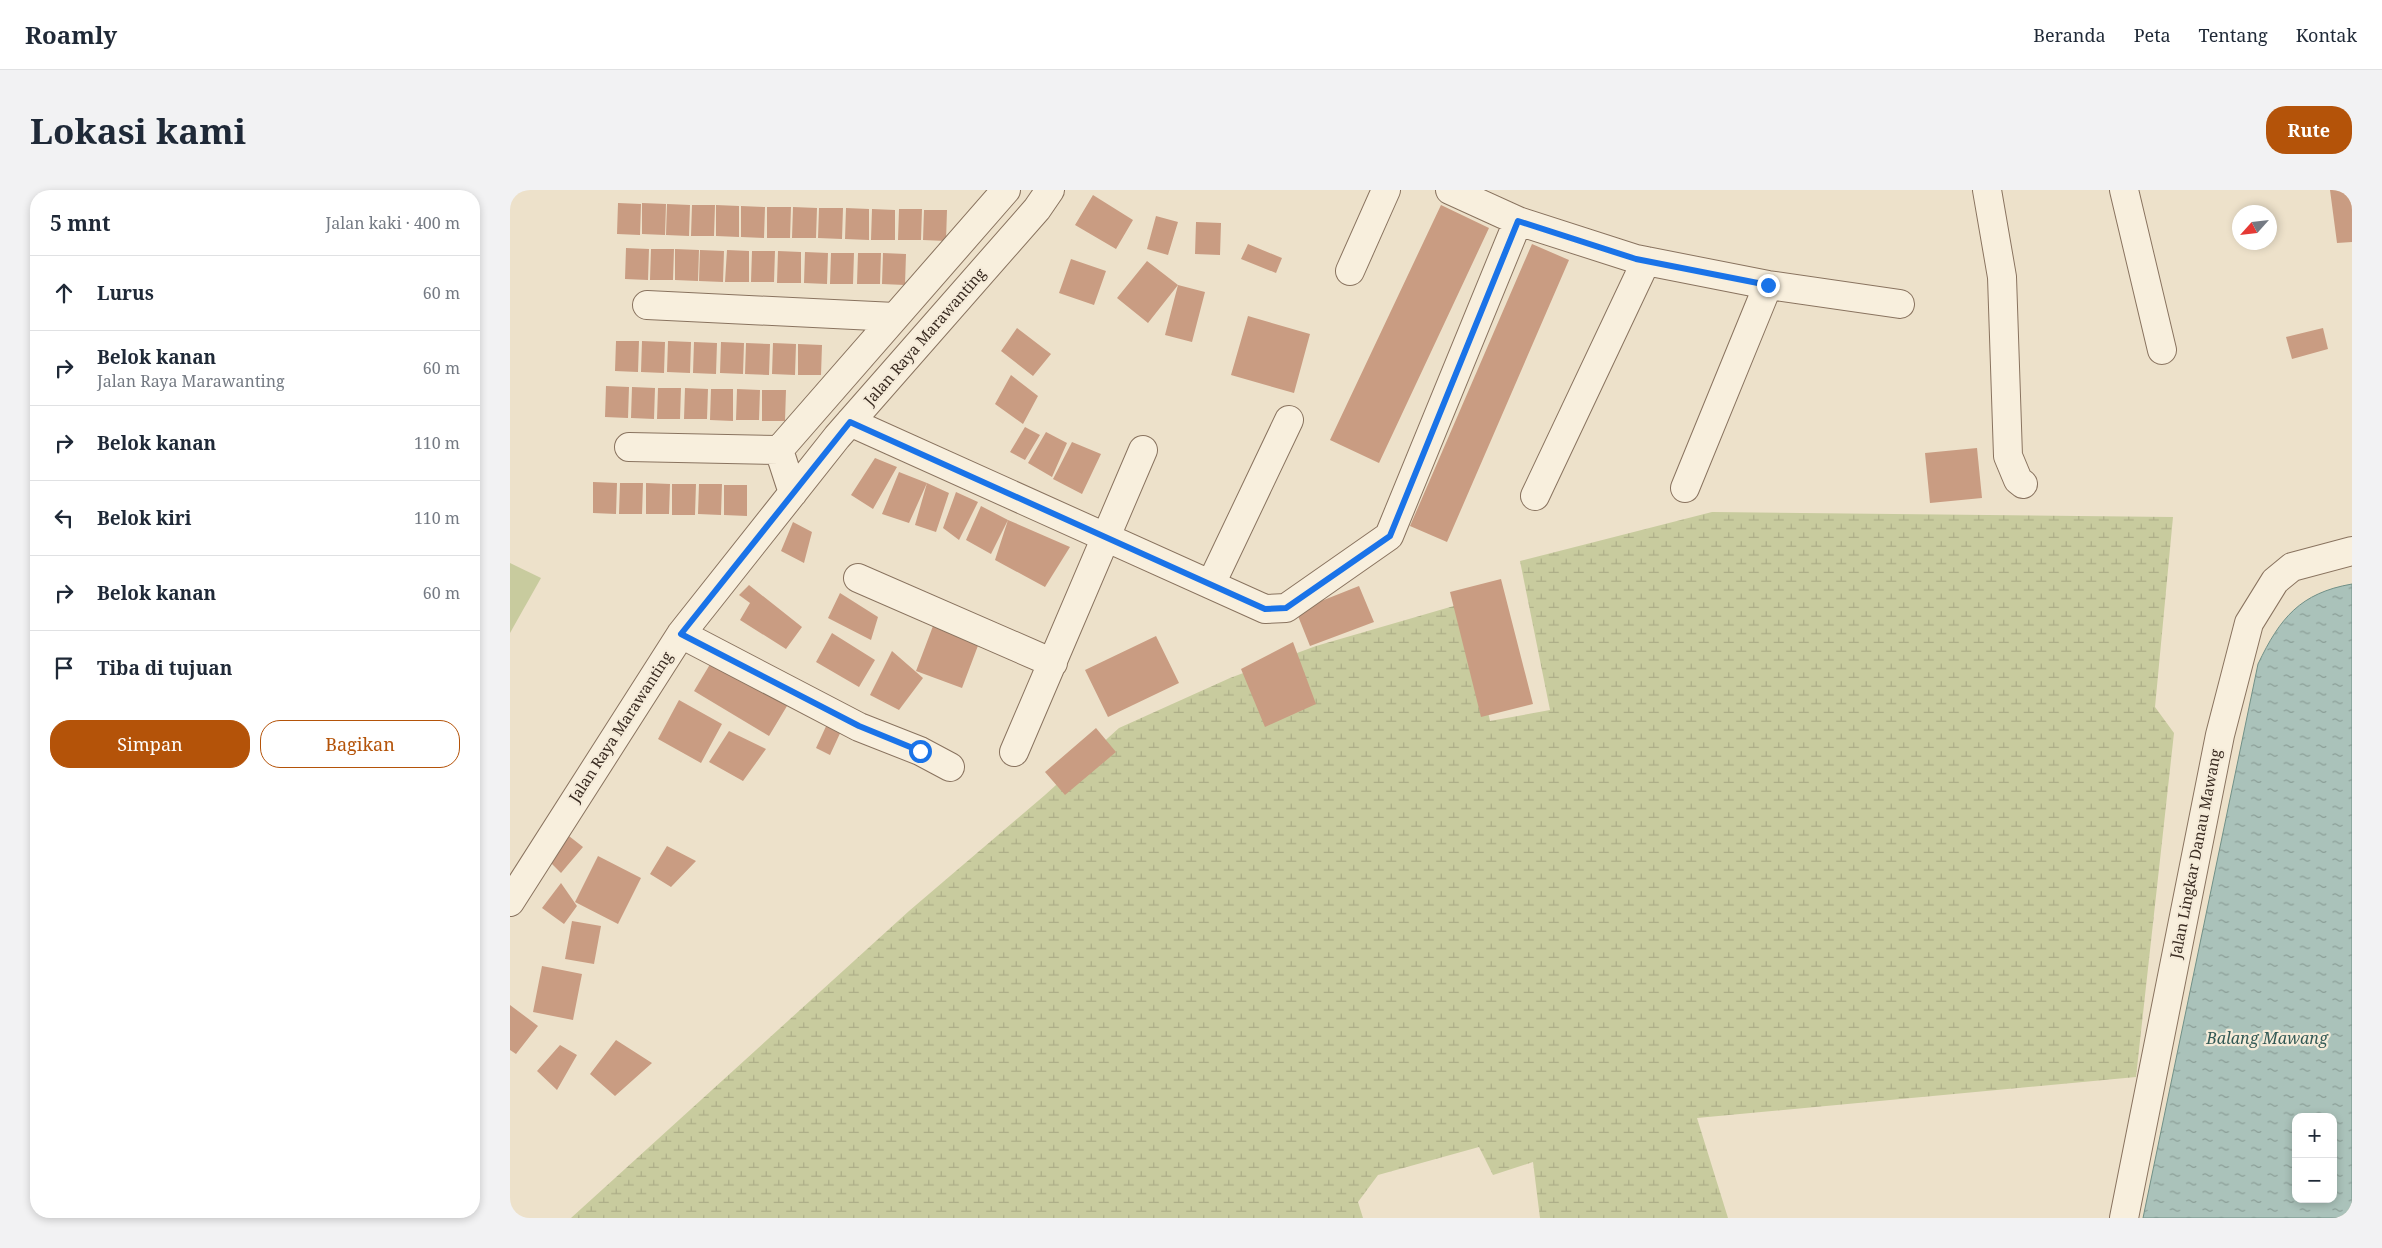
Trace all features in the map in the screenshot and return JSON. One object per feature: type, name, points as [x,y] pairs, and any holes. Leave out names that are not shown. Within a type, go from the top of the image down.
[{"type":"street","points":[[779,450],[1006,190]]},
{"type":"street","name":"Jalan Raya Marawanting","points":[[510,902],[681,634],[850,422],[1031,216],[1050,190]]},
{"type":"street","points":[[1350,271],[1386,190]]},
{"type":"street","points":[[1450,190],[1518,221],[1646,261],[1768,285],[1900,304]]},
{"type":"street","points":[[1987,190],[2002,277],[2008,456],[2018,480],[2023,484]]},
{"type":"street","points":[[2124,190],[2162,350]]},
{"type":"street","points":[[850,422],[1265,609],[1286,608],[1390,536],[1518,221]]},
{"type":"street","points":[[1535,496],[1646,261]]},
{"type":"street","points":[[1685,488],[1768,285]]},
{"type":"street","points":[[647,305],[895,317]]},
{"type":"street","points":[[1211,584],[1288,420]]},
{"type":"street","points":[[629,447],[779,450]]},
{"type":"street","points":[[779,450],[793,492]]},
{"type":"street","points":[[1014,752],[1143,450]]},
{"type":"street","name":"Jalan Lingkar Danau Mawang","points":[[2124,1218],[2220,735],[2249,623],[2275,581],[2292,567],[2352,550]]},
{"type":"street","points":[[858,578],[1053,663]]},
{"type":"street","points":[[681,634],[851,723],[920,751],[950,767]]},
{"type":"green space","points":[[1712,512],[2173,517],[2155,707],[2174,733],[2136,1077],[1697,1118],[1728,1218],[1540,1218],[1533,1162],[1493,1175],[1479,1147],[1378,1175],[1358,1202],[1363,1218],[571,1218],[909,911],[1045,795],[1119,728],[1230,678],[1316,646],[1464,603],[1490,721],[1550,710],[1520,561]]},
{"type":"green space","points":[[510,563],[541,578],[510,633]]},
{"type":"water","name":"Balang Mawang","points":[[2352,584],[2352,1218],[2143,1218],[2258,664],[2284,621],[2305,601],[2318,594]]},
{"type":"building","points":[[2330,190],[2352,190],[2352,242],[2337,243]]},
{"type":"building","points":[[1093,195],[1133,220],[1116,249],[1075,225]]},
{"type":"building","points":[[618,203],[641,204],[640,235],[617,234]]},
{"type":"building","points":[[642,203],[666,204],[665,235],[642,234]]},
{"type":"building","points":[[667,204],[690,205],[689,236],[666,235]]},
{"type":"building","points":[[692,205],[715,205],[714,236],[691,236]]},
{"type":"building","points":[[716,205],[739,206],[739,237],[716,236]]},
{"type":"building","points":[[1441,205],[1489,228],[1379,463],[1330,440]]},
{"type":"building","points":[[741,206],[765,207],[764,238],[741,237]]},
{"type":"building","points":[[767,207],[791,207],[790,238],[767,238]]},
{"type":"building","points":[[793,207],[817,208],[816,238],[792,238]]},
{"type":"building","points":[[819,208],[843,208],[842,239],[818,238]]},
{"type":"building","points":[[846,208],[869,209],[869,240],[845,239]]},
{"type":"building","points":[[872,209],[895,210],[895,240],[871,240]]},
{"type":"building","points":[[899,209],[922,209],[921,240],[898,240]]},
{"type":"building","points":[[924,210],[947,210],[946,241],[923,240]]},
{"type":"building","points":[[1156,216],[1178,222],[1168,255],[1147,249]]},
{"type":"building","points":[[1196,222],[1221,223],[1220,255],[1195,254]]},
{"type":"building","points":[[1248,244],[1282,258],[1276,273],[1241,259]]},
{"type":"building","points":[[1532,244],[1569,260],[1447,542],[1410,526]]},
{"type":"building","points":[[626,248],[649,249],[648,280],[625,279]]},
{"type":"building","points":[[651,249],[674,249],[673,280],[650,280]]},
{"type":"building","points":[[675,249],[699,250],[698,281],[675,280]]},
{"type":"building","points":[[700,250],[724,251],[723,282],[699,281]]},
{"type":"building","points":[[727,250],[749,251],[749,282],[725,282]]},
{"type":"building","points":[[752,251],[775,251],[774,282],[751,282]]},
{"type":"building","points":[[778,251],[801,252],[801,283],[777,283]]},
{"type":"building","points":[[805,252],[828,253],[827,284],[804,283]]},
{"type":"building","points":[[831,253],[854,253],[853,284],[830,284]]},
{"type":"building","points":[[858,253],[881,253],[880,284],[857,284]]},
{"type":"building","points":[[883,253],[906,254],[905,285],[882,284]]},
{"type":"building","points":[[1071,259],[1106,271],[1094,305],[1059,293]]},
{"type":"building","points":[[1147,261],[1178,285],[1148,323],[1117,298]]},
{"type":"building","points":[[1178,285],[1205,292],[1192,342],[1165,335]]},
{"type":"building","points":[[1248,316],[1310,334],[1294,393],[1231,375]]},
{"type":"building","points":[[1017,328],[1051,354],[1033,376],[1001,351]]},
{"type":"building","points":[[2323,328],[2328,349],[2292,359],[2286,337]]},
{"type":"building","points":[[616,341],[639,341],[638,372],[615,371]]},
{"type":"building","points":[[642,341],[665,342],[664,373],[641,372]]},
{"type":"building","points":[[668,341],[691,342],[690,373],[667,372]]},
{"type":"building","points":[[694,342],[717,343],[716,374],[693,373]]},
{"type":"building","points":[[721,342],[744,343],[743,374],[720,373]]},
{"type":"building","points":[[746,343],[770,344],[769,375],[745,374]]},
{"type":"building","points":[[773,343],[796,344],[795,375],[772,374]]},
{"type":"building","points":[[798,344],[822,345],[821,375],[798,375]]},
{"type":"building","points":[[1011,375],[1038,396],[1023,424],[995,404]]},
{"type":"building","points":[[606,386],[629,387],[628,418],[605,417]]},
{"type":"building","points":[[632,387],[655,388],[654,419],[631,418]]},
{"type":"building","points":[[658,388],[681,388],[680,419],[657,419]]},
{"type":"building","points":[[685,388],[708,389],[707,419],[684,419]]},
{"type":"building","points":[[711,389],[733,389],[733,421],[710,420]]},
{"type":"building","points":[[737,389],[760,390],[759,420],[736,420]]},
{"type":"building","points":[[762,390],[786,390],[785,421],[762,421]]},
{"type":"building","points":[[1025,427],[1040,435],[1025,460],[1010,452]]},
{"type":"building","points":[[1046,432],[1067,443],[1052,477],[1028,463]]},
{"type":"building","points":[[1072,442],[1101,454],[1082,494],[1053,479]]},
{"type":"building","points":[[1977,448],[1982,498],[1930,503],[1925,453]]},
{"type":"building","points":[[875,458],[897,467],[873,509],[851,495]]},
{"type":"building","points":[[899,472],[927,483],[909,523],[882,514]]},
{"type":"building","points":[[593,482],[617,483],[616,514],[593,513]]},
{"type":"building","points":[[620,483],[643,483],[642,514],[619,514]]},
{"type":"building","points":[[646,483],[670,484],[669,514],[646,514]]},
{"type":"building","points":[[927,483],[949,493],[936,532],[915,525]]},
{"type":"building","points":[[672,484],[696,484],[695,515],[672,515]]},
{"type":"building","points":[[699,484],[722,484],[721,515],[698,514]]},
{"type":"building","points":[[724,485],[747,485],[747,516],[724,515]]},
{"type":"building","points":[[956,492],[978,502],[959,540],[943,528]]},
{"type":"building","points":[[981,506],[1008,520],[991,554],[966,540]]},
{"type":"building","points":[[1008,520],[1070,547],[1045,587],[995,560]]},
{"type":"building","points":[[793,522],[812,532],[804,563],[781,551]]},
{"type":"building","points":[[1501,579],[1533,704],[1481,717],[1450,592]]},
{"type":"building","points":[[749,585],[802,627],[786,649],[740,620],[750,603],[739,595]]},
{"type":"building","points":[[1359,586],[1374,622],[1310,646],[1296,611]]},
{"type":"building","points":[[840,593],[878,617],[871,640],[828,618]]},
{"type":"building","points":[[933,626],[979,643],[962,688],[916,671]]},
{"type":"building","points":[[832,633],[875,660],[859,687],[816,662]]},
{"type":"building","points":[[1156,636],[1179,683],[1108,717],[1085,670]]},
{"type":"building","points":[[1293,642],[1316,704],[1265,727],[1241,669]]},
{"type":"building","points":[[892,651],[923,678],[899,710],[870,695]]},
{"type":"building","points":[[712,661],[787,706],[769,736],[694,691]]},
{"type":"building","points":[[679,700],[722,724],[701,763],[658,739]]},
{"type":"building","points":[[828,722],[842,729],[830,755],[816,748]]},
{"type":"building","points":[[1096,728],[1116,752],[1065,795],[1045,772]]},
{"type":"building","points":[[729,731],[766,749],[743,781],[709,762]]},
{"type":"building","points":[[560,829],[583,847],[561,873],[544,856]]},
{"type":"building","points":[[667,846],[696,861],[671,887],[650,874]]},
{"type":"building","points":[[598,856],[641,878],[618,924],[575,902]]},
{"type":"building","points":[[561,883],[577,906],[564,924],[542,908]]},
{"type":"building","points":[[572,921],[601,926],[594,964],[565,959]]},
{"type":"building","points":[[542,966],[582,974],[573,1020],[533,1012]]},
{"type":"building","points":[[510,1005],[538,1026],[516,1054],[510,1050]]},
{"type":"building","points":[[616,1040],[652,1063],[615,1096],[590,1074]]},
{"type":"building","points":[[560,1045],[577,1055],[557,1090],[537,1071]]},
{"type":"route","points":[[920,751],[890,740],[819,707],[681,634],[850,422],[1265,609],[1286,608],[1325,583],[1390,536],[1518,221],[1636,259],[1768,285]]}]
